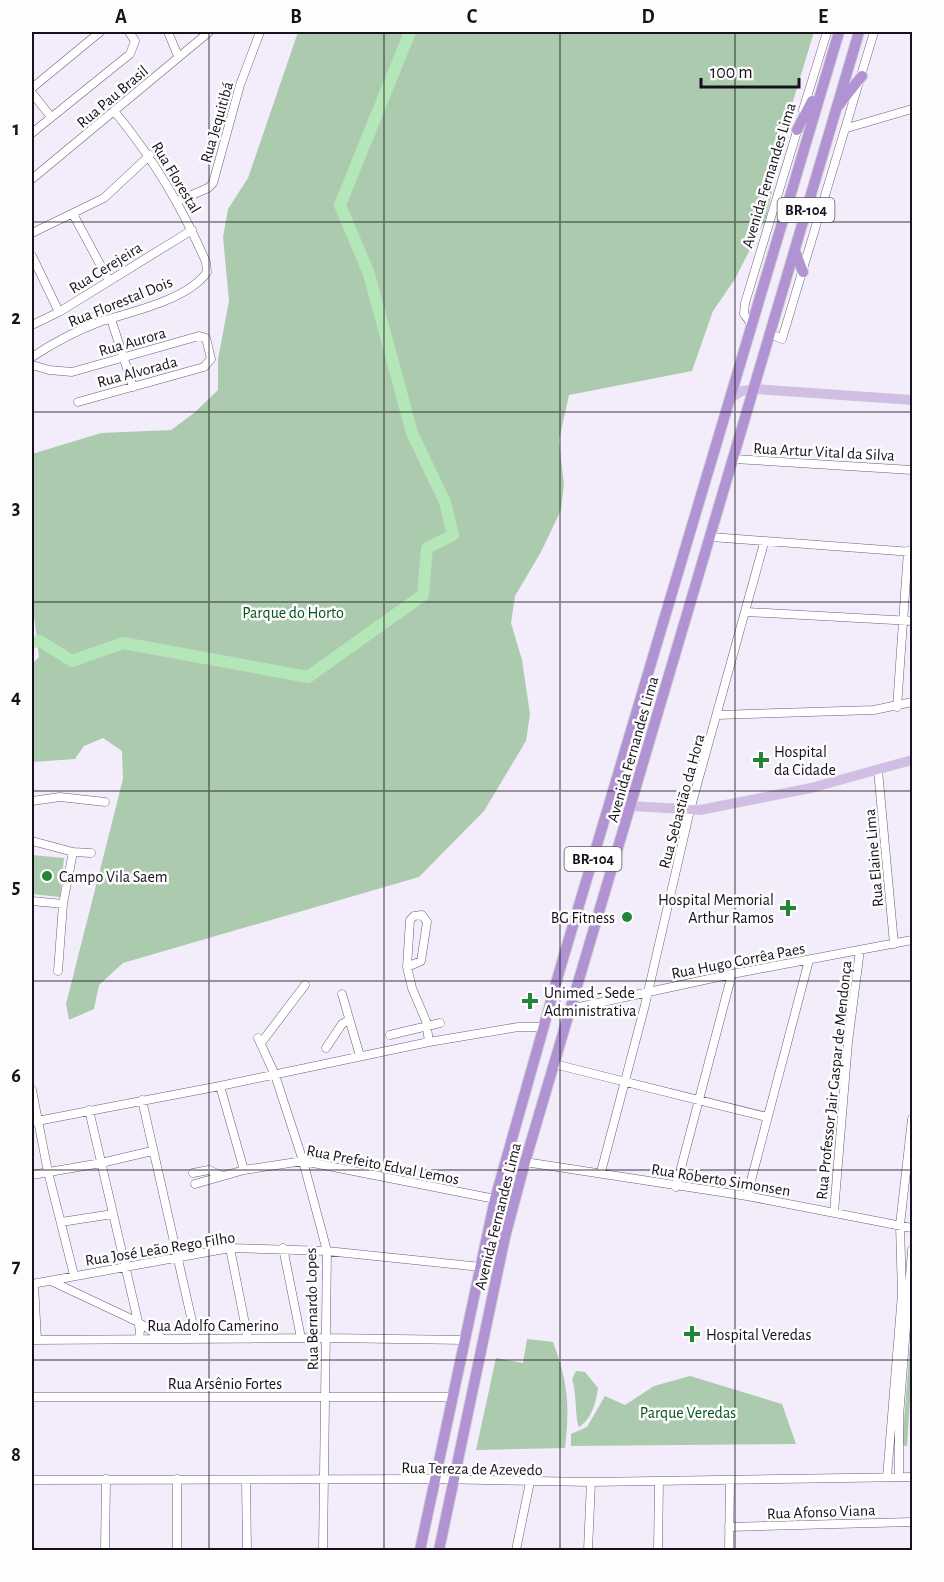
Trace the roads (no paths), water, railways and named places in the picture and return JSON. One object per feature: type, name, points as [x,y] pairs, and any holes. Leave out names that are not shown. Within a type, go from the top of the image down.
[{"type":"highway","name":"Avenida Fernandes Lima","points":[[420,1551],[495,1199],[839,32]]},
{"type":"highway","name":"Avenida Fernandes Lima","points":[[439,1551],[505,1237],[525,1162],[734,459],[756,389],[776,337],[795,251],[859,32]]},
{"type":"highway","points":[[836,108],[862,76]]},
{"type":"highway","points":[[797,130],[823,83]]},
{"type":"highway","points":[[795,251],[803,272]]},
{"type":"highway","points":[[752,325],[776,337]]},
{"type":"main road","points":[[729,399],[742,391],[756,389],[912,400]]},
{"type":"main road","points":[[631,806],[690,810],[811,788],[912,760]]},
{"type":"street","points":[[32,88],[100,32]]},
{"type":"street","points":[[168,32],[178,56]]},
{"type":"street","name":"Rua Pau Brasil","points":[[32,179],[116,112],[178,56],[209,32]]},
{"type":"street","name":"Rua Jequitibá","points":[[178,201],[208,188],[213,183],[240,84],[261,32]]},
{"type":"street","name":"Avenida Fernandes Lima","points":[[752,325],[744,314],[745,303],[827,32]]},
{"type":"street","name":"Avenida Fernandes Lima","points":[[776,337],[803,272],[874,32]]},
{"type":"street","points":[[32,133],[130,54],[134,44],[131,34]]},
{"type":"street","points":[[32,93],[51,117]]},
{"type":"street","points":[[846,128],[912,109]]},
{"type":"street","name":"Rua Florestal","points":[[116,112],[150,155],[178,201],[206,262]]},
{"type":"street","points":[[32,233],[104,198],[150,155]]},
{"type":"street","points":[[73,214],[109,281]]},
{"type":"street","name":"Rua Cerejeira","points":[[32,325],[59,312],[192,230]]},
{"type":"street","points":[[32,256],[59,312]]},
{"type":"street","name":"Rua Florestal Dois","points":[[32,357],[70,335],[159,303],[194,284],[205,275],[206,262]]},
{"type":"street","points":[[111,319],[133,387]]},
{"type":"street","name":"Rua Aurora","points":[[32,365],[67,372],[202,335],[206,338],[211,359],[204,367]]},
{"type":"street","name":"Rua Alvorada","points":[[78,402],[204,367]]},
{"type":"street","name":"Rua Artur Vital da Silva","points":[[734,459],[912,470]]},
{"type":"street","points":[[711,537],[764,543],[910,551],[897,707]]},
{"type":"street","name":"Rua Sebastião da Hora","points":[[601,1173],[648,992],[690,810],[747,612],[764,543]]},
{"type":"street","points":[[747,612],[912,621]]},
{"type":"street","points":[[717,715],[897,707],[912,702]]},
{"type":"street","name":"Rua Elaine Lima","points":[[878,770],[894,944]]},
{"type":"street","points":[[32,801],[60,798],[105,802]]},
{"type":"street","points":[[32,841],[73,852],[91,853]]},
{"type":"street","points":[[58,971],[63,903],[73,852]]},
{"type":"street","points":[[32,901],[63,903]]},
{"type":"street","points":[[406,967],[421,961],[427,922],[419,915],[410,920],[406,967],[427,1026],[429,1042]]},
{"type":"street","name":"Rua Hugo Corrêa Paes","points":[[570,1009],[732,974],[912,940]]},
{"type":"street","name":"Rua Professor Jair Gaspar de Mendonça","points":[[834,1212],[848,1042],[860,950]]},
{"type":"street","points":[[747,1197],[809,960]]},
{"type":"street","points":[[676,1187],[732,974]]},
{"type":"street","name":"Rua Bernardo Lopes","points":[[305,985],[260,1041],[275,1074],[303,1161],[327,1251],[323,1551]]},
{"type":"street","points":[[342,994],[360,1056]]},
{"type":"street","points":[[326,1048],[342,1024],[349,1020]]},
{"type":"street","points":[[390,1035],[440,1023]]},
{"type":"street","points":[[34,1121],[220,1086],[429,1042],[518,1027],[544,1028]]},
{"type":"street","points":[[554,1064],[699,1102],[767,1117]]},
{"type":"street","points":[[220,1086],[244,1170]]},
{"type":"street","points":[[32,1090],[34,1121],[74,1275]]},
{"type":"street","points":[[142,1100],[196,1339]]},
{"type":"street","points":[[89,1110],[141,1333],[139,1339]]},
{"type":"street","points":[[887,1477],[902,1294],[900,1225],[912,1119]]},
{"type":"street","points":[[32,1175],[152,1151]]},
{"type":"street","name":"Rua Prefeito Edval Lemos","points":[[195,1184],[244,1170],[303,1161],[495,1199]]},
{"type":"street","name":"Rua Roberto Simonsen","points":[[525,1162],[747,1197],[912,1228]]},
{"type":"street","points":[[193,1173],[209,1170],[222,1176]]},
{"type":"street","points":[[61,1222],[113,1214]]},
{"type":"street","points":[[230,1248],[248,1339]]},
{"type":"street","name":"Rua José Leão Rego Filho","points":[[32,1284],[125,1265],[230,1248],[327,1251],[481,1267]]},
{"type":"street","points":[[283,1248],[301,1338]]},
{"type":"street","points":[[899,1477],[899,1417],[912,1250]]},
{"type":"street","points":[[51,1281],[138,1322],[163,1339]]},
{"type":"street","points":[[32,1284],[34,1340]]},
{"type":"street","name":"Rua Adolfo Camerino","points":[[34,1340],[326,1338],[466,1340]]},
{"type":"street","name":"Rua Arsênio Fortes","points":[[32,1397],[326,1395],[454,1397]]},
{"type":"street","name":"Rua Tereza de Azevedo","points":[[32,1480],[177,1479],[324,1482],[436,1479],[659,1482],[912,1477]]},
{"type":"street","points":[[105,1551],[106,1479]]},
{"type":"street","points":[[177,1479],[177,1551]]},
{"type":"street","points":[[246,1480],[246,1551]]},
{"type":"street","points":[[729,1551],[730,1480]]},
{"type":"street","points":[[516,1551],[530,1482]]},
{"type":"street","points":[[588,1551],[591,1482]]},
{"type":"street","points":[[658,1551],[659,1482]]},
{"type":"street","name":"Rua Afonso Viana","points":[[729,1527],[912,1522]]},
{"type":"waterway","points":[[32,642],[40,641],[72,661],[123,643],[308,677],[423,595],[427,548],[453,535],[445,502],[412,433],[369,274],[340,205],[410,32]]},
{"type":"place","name":"Hospital da Cidade","points":[[761,760]]},
{"type":"place","name":"Campo Vila Saem","points":[[47,876]]},
{"type":"place","name":"Hospital Memorial Arthur Ramos","points":[[788,908]]},
{"type":"place","name":"BG Fitness","points":[[627,917]]},
{"type":"place","name":"Unimed - Sede Administrativa","points":[[530,1001]]},
{"type":"place","name":"Hospital Veredas","points":[[692,1334]]},
{"type":"park label","name":"Parque do Horto","points":[[293,612]]},
{"type":"park label","name":"Parque Veredas","points":[[688,1412]]}]
